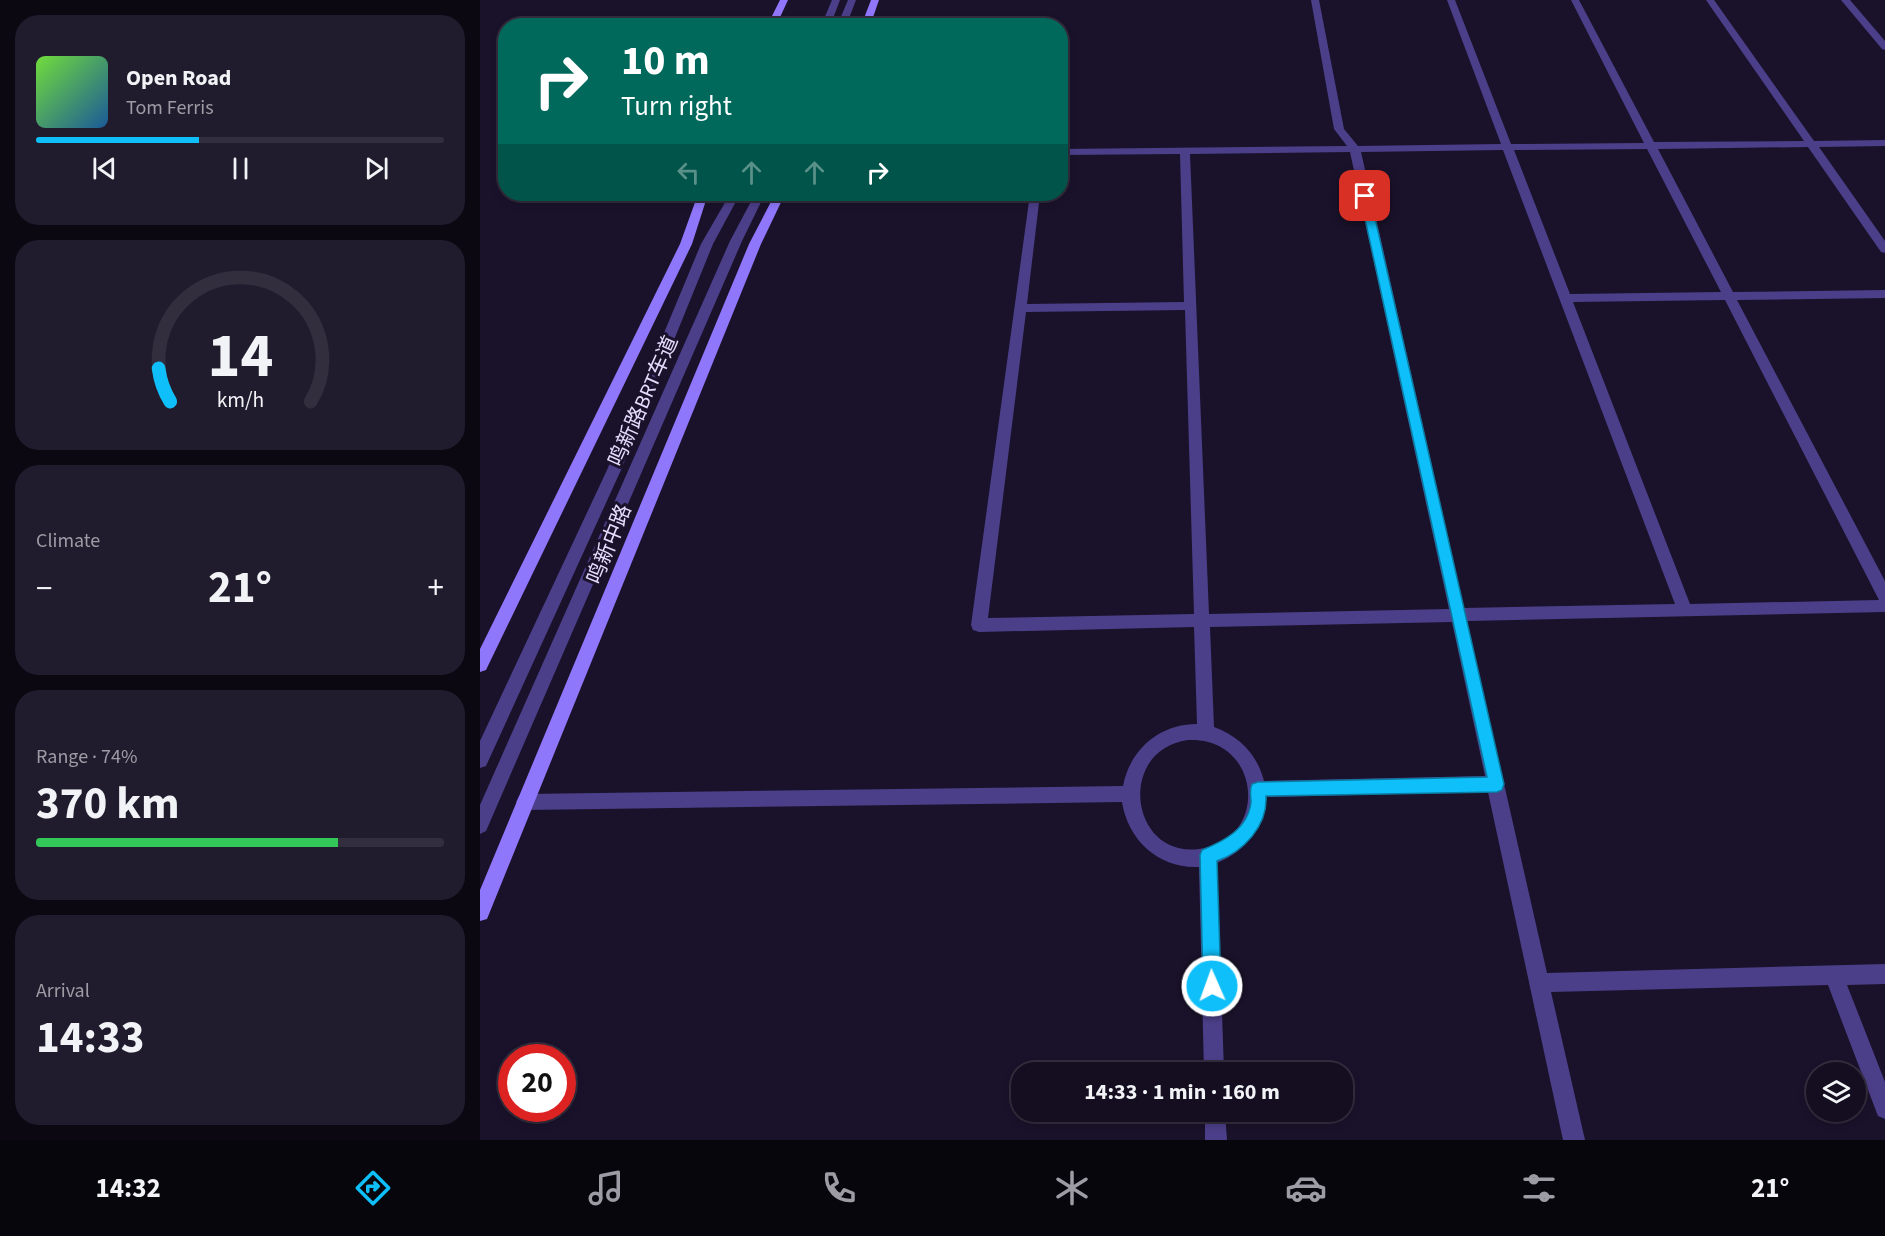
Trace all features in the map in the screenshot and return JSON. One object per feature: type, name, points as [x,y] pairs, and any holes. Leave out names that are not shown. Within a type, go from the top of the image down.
[{"type":"main road","points":[[775,18],[784,0]]},
{"type":"main road","points":[[868,18],[875,0]]},
{"type":"main road","points":[[480,665],[686,244],[701,201]]},
{"type":"main road","name":"鸣新中路","points":[[480,912],[755,244],[776,201]]},
{"type":"lane","points":[[828,18],[836,0]]},
{"type":"lane","points":[[844,18],[852,0]]},
{"type":"lane","points":[[1315,0],[1339,129],[1355,149],[1574,1140]]},
{"type":"lane","points":[[1451,0],[1685,610]]},
{"type":"lane","points":[[1575,0],[1885,596]]},
{"type":"lane","points":[[1710,0],[1885,249]]},
{"type":"lane","points":[[1845,0],[1885,47]]},
{"type":"lane","points":[[1068,153],[1885,143]]},
{"type":"lane","points":[[1185,151],[1200,620],[1206,735]]},
{"type":"lane","name":"鸣新路BRT车道","points":[[480,760],[614,470],[707,244],[731,201]]},
{"type":"lane","name":"鸣新路BRT车道","points":[[480,825],[726,263],[757,201]]},
{"type":"lane","points":[[1034,201],[979,624],[1885,606]]},
{"type":"lane","points":[[1566,298],[1885,294]]},
{"type":"lane","points":[[1020,308],[1190,306]]},
{"type":"lane","points":[[1179,734],[1219,738],[1236,749],[1250,764],[1258,789],[1258,802],[1253,822],[1239,840],[1220,852],[1198,857],[1174,855],[1154,845],[1139,828],[1130,809],[1128,794],[1134,770],[1145,753],[1161,741],[1179,734]]},
{"type":"lane","points":[[1258,789],[1497,784]]},
{"type":"lane","points":[[525,802],[1128,794]]},
{"type":"lane","points":[[1208,855],[1214,1062]]},
{"type":"lane","points":[[1539,983],[1885,974]]},
{"type":"lane","points":[[1834,975],[1885,1108]]},
{"type":"lane","points":[[1215,1122],[1216,1140]]},
{"type":"route","points":[[1212,986],[1208,855],[1220,852],[1239,840],[1253,822],[1258,802],[1258,789],[1497,784],[1365,196]]}]
